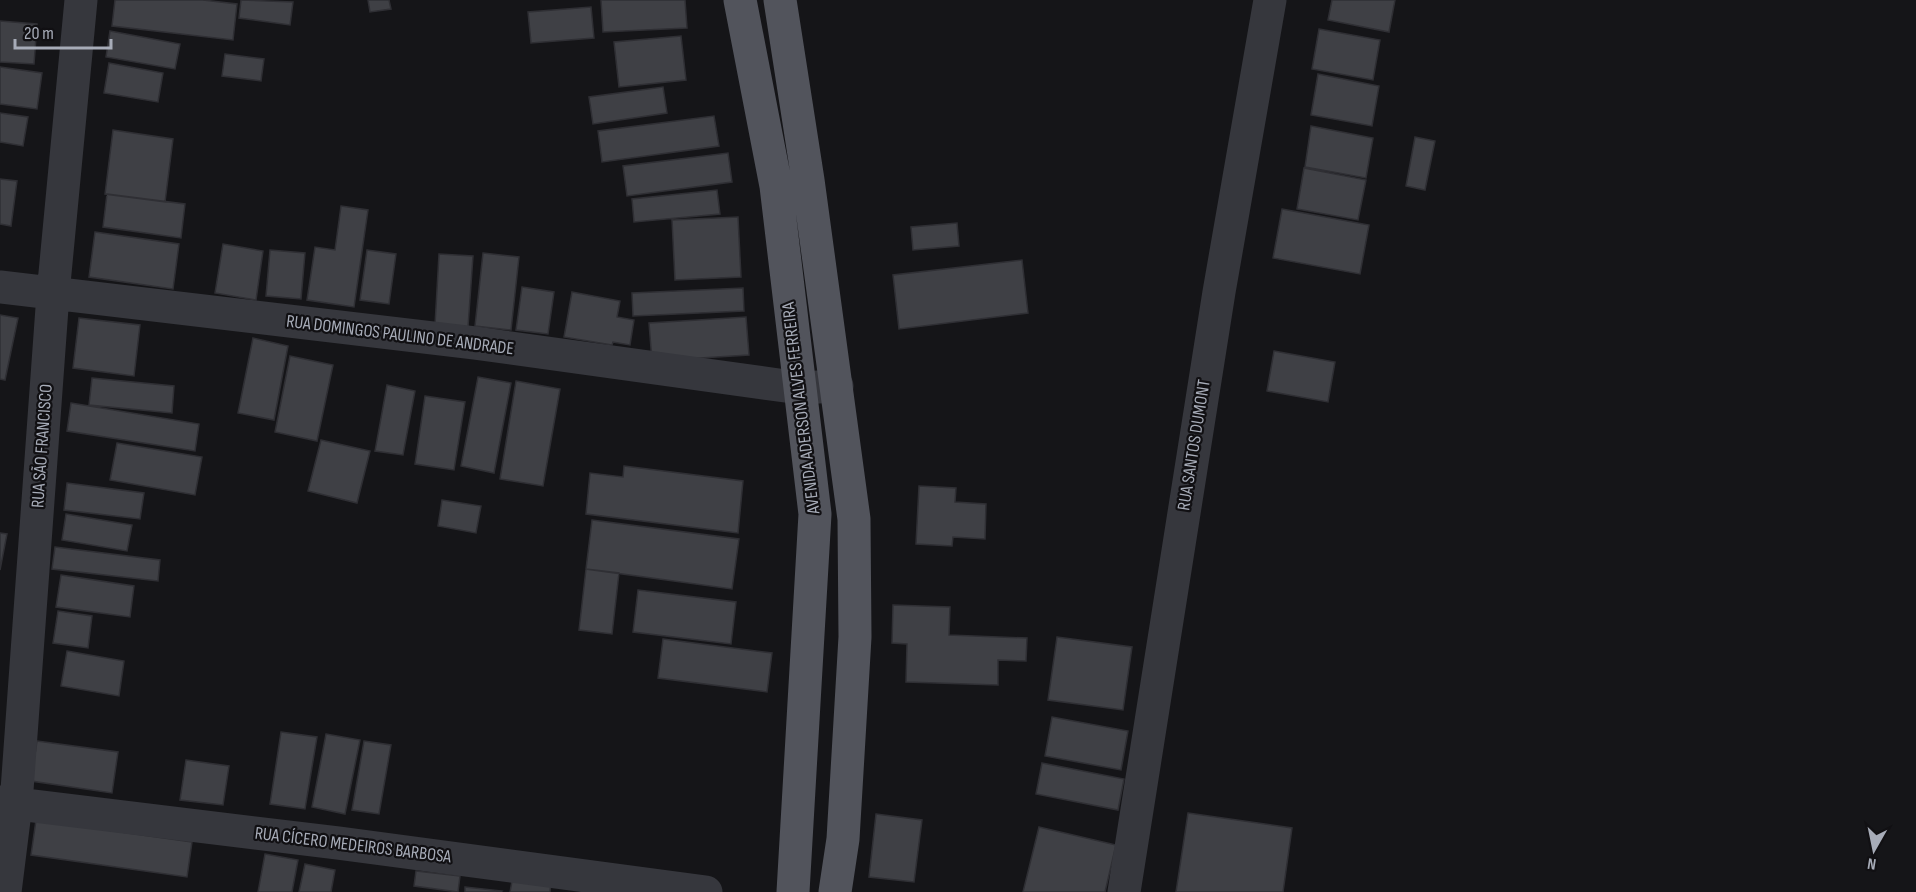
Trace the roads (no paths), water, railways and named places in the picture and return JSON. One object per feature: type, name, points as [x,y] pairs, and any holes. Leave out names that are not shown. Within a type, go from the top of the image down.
[{"type":"main road","name":"AVENIDA ADERSON ALVES FERREIRA","points":[[740,0],[776,186],[815,514],[793,892]]},
{"type":"main road","name":"AVENIDA ADERSON ALVES FERREIRA","points":[[780,0],[837,386],[854,519],[855,637],[843,839],[834,892]]},
{"type":"street","name":"RUA SÃO FRANCISCO","points":[[5,892],[8,802],[81,0]]},
{"type":"street","name":"RUA SANTOS DUMONT","points":[[1124,892],[1218,292],[1270,0]]},
{"type":"street","name":"RUA DOMINGOS PAULINO DE ANDRADE","points":[[0,287],[475,343],[800,388],[837,386]]},
{"type":"street","name":"RUA CÍCERO MEDEIROS BARBOSA","points":[[8,802],[326,841],[706,892]]}]
